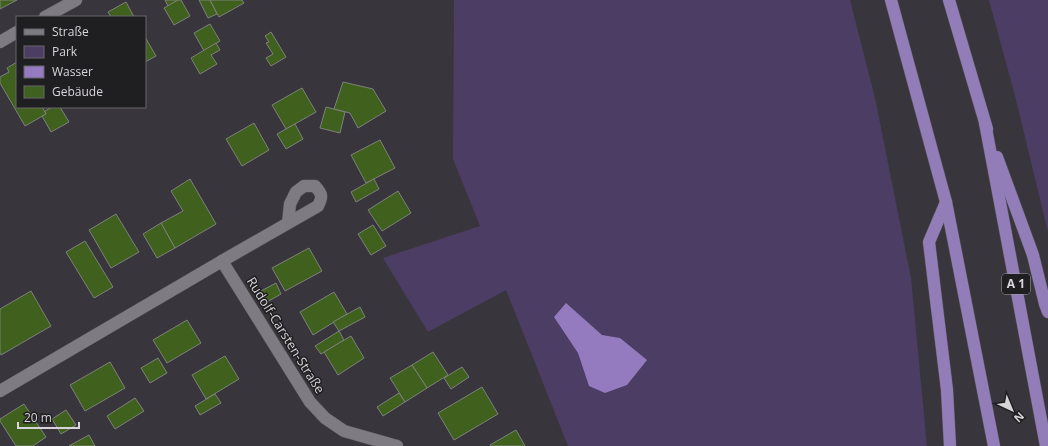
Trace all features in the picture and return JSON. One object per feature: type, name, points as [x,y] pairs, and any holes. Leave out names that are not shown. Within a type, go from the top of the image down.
[{"type":"highway","points":[[891,0],[946,202],[994,446]]},
{"type":"highway","name":"A 1","points":[[949,0],[985,123],[1046,446]]},
{"type":"highway","points":[[985,123],[1033,255],[1048,312]]},
{"type":"highway","points":[[946,202],[928,242],[947,390],[950,446]]},
{"type":"street","points":[[46,16],[53,5],[76,0]]},
{"type":"street","points":[[0,42],[16,33]]},
{"type":"street","points":[[0,391],[288,223]]},
{"type":"street","name":"Rudolf-Carsten-Straße","points":[[222,261],[310,402],[320,413],[344,431],[397,446]]},
{"type":"green space","points":[[454,0],[850,0],[875,98],[911,278],[927,446],[568,446],[506,290],[428,332],[383,258],[480,226],[453,159]]},
{"type":"green space","points":[[989,0],[1048,0],[1048,232],[1015,96]]},
{"type":"water","points":[[566,303],[602,335],[620,338],[647,360],[627,385],[605,393],[589,386],[578,353],[554,317]]},
{"type":"building","points":[[0,0],[17,0],[0,9]]},
{"type":"building","points":[[165,0],[178,0],[168,6]]},
{"type":"building","points":[[178,0],[181,0],[190,16],[174,25],[164,8]]},
{"type":"building","points":[[199,0],[210,0],[217,14],[208,18]]},
{"type":"building","points":[[210,0],[242,0],[244,3],[219,17]]},
{"type":"building","points":[[126,2],[133,16],[110,16],[108,12]]},
{"type":"building","points":[[210,24],[220,41],[204,51],[194,33]]},
{"type":"building","points":[[271,32],[286,57],[271,66],[266,58],[273,54],[266,43],[269,42],[265,36]]},
{"type":"building","points":[[146,39],[156,56],[146,61]]},
{"type":"building","points":[[216,43],[220,50],[211,55],[217,64],[200,74],[191,58]]},
{"type":"building","points":[[16,63],[16,108],[43,108],[46,114],[25,126],[0,83],[0,77],[9,72],[7,68]]},
{"type":"building","points":[[343,82],[373,89],[386,111],[358,128],[350,113],[334,109]]},
{"type":"building","points":[[302,88],[316,112],[286,129],[272,105]]},
{"type":"building","points":[[326,107],[345,112],[340,133],[320,128]]},
{"type":"building","points":[[50,108],[61,108],[69,122],[51,132],[42,116],[46,114],[45,111]]},
{"type":"building","points":[[254,123],[269,150],[242,166],[226,139]]},
{"type":"building","points":[[295,124],[303,139],[286,149],[277,134]]},
{"type":"building","points":[[380,140],[395,168],[366,183],[351,155]]},
{"type":"building","points":[[190,179],[216,224],[175,248],[161,223],[183,211],[171,191]]},
{"type":"building","points":[[374,179],[379,189],[356,202],[351,192]]},
{"type":"building","points":[[398,191],[411,213],[382,231],[368,210]]},
{"type":"building","points":[[116,214],[139,252],[111,268],[89,230]]},
{"type":"building","points":[[161,223],[175,248],[157,258],[143,234]]},
{"type":"building","points":[[373,225],[386,246],[371,255],[358,234]]},
{"type":"building","points":[[85,241],[113,287],[94,298],[66,252]]},
{"type":"building","points":[[309,248],[322,271],[285,291],[272,268]]},
{"type":"building","points":[[276,283],[281,294],[267,302],[261,291]]},
{"type":"building","points":[[31,291],[51,326],[1,355],[0,309]]},
{"type":"building","points":[[334,292],[347,314],[313,335],[300,312]]},
{"type":"building","points":[[360,307],[365,317],[339,331],[333,322]]},
{"type":"building","points":[[187,320],[201,343],[167,363],[153,340]]},
{"type":"building","points":[[339,331],[344,340],[321,354],[315,346]]},
{"type":"building","points":[[351,336],[364,358],[338,375],[324,352]]},
{"type":"building","points":[[433,352],[448,375],[427,388],[412,365]]},
{"type":"building","points":[[225,356],[239,379],[206,399],[192,375]]},
{"type":"building","points":[[158,358],[167,373],[150,383],[141,368]]},
{"type":"building","points":[[110,362],[125,388],[85,411],[70,385]]},
{"type":"building","points":[[412,365],[427,388],[405,402],[390,378]]},
{"type":"building","points":[[462,367],[469,377],[451,389],[444,378]]},
{"type":"building","points":[[482,387],[498,414],[454,440],[438,413]]},
{"type":"building","points":[[399,393],[405,402],[383,416],[377,407]]},
{"type":"building","points":[[215,394],[221,403],[200,415],[195,406]]},
{"type":"building","points":[[135,398],[144,411],[115,429],[107,416]]},
{"type":"building","points":[[24,404],[46,437],[33,446],[16,446],[0,421],[0,419]]},
{"type":"building","points":[[66,410],[76,425],[61,434],[52,419]]},
{"type":"building","points":[[516,430],[525,446],[490,445]]},
{"type":"building","points":[[89,435],[95,446],[69,446]]}]
